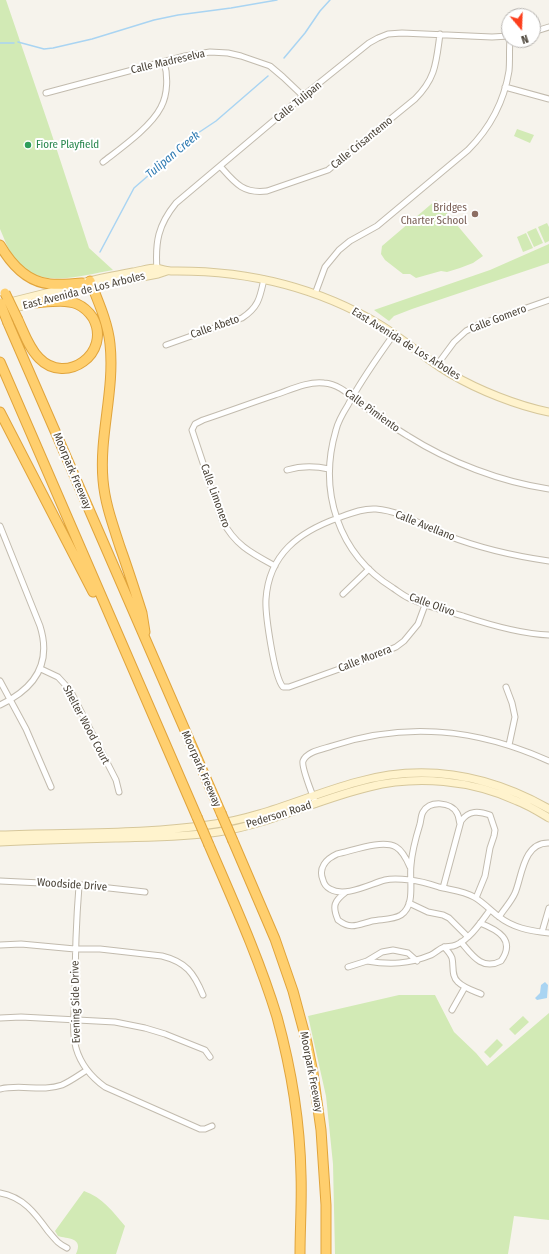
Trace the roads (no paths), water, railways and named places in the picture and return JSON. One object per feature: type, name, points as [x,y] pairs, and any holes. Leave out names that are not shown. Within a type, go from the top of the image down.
[{"type":"highway","points":[[0,245],[5,254],[26,276],[50,284],[88,284],[106,326],[110,346],[111,362],[102,457],[103,480],[108,512],[142,614],[146,643]]},
{"type":"highway","points":[[2,291],[36,355],[48,365],[60,369],[69,368],[81,364],[89,358],[94,350],[97,334],[94,322],[86,310],[73,303],[34,303]]},
{"type":"highway","name":"Moorpark Freeway","points":[[0,304],[233,841],[277,946],[293,991],[307,1043],[321,1130],[326,1204],[326,1254]]},
{"type":"highway","name":"Moorpark Freeway","points":[[0,362],[209,844],[261,969],[277,1017],[293,1091],[301,1176],[300,1254]]},
{"type":"highway","points":[[0,375],[34,442]]},
{"type":"highway","points":[[0,412],[139,682]]},
{"type":"street","name":"Calle Tulipan","points":[[157,271],[156,243],[167,215],[176,203],[303,96],[369,43],[378,38],[394,33],[501,36]]},
{"type":"street","name":"Calle Crisantemo","points":[[220,166],[238,185],[245,190],[260,192],[267,191],[328,170],[415,99],[426,88],[433,76],[437,60],[440,34]]},
{"type":"street","points":[[315,294],[325,267],[339,250],[350,241],[377,226],[468,150],[479,138],[499,108],[509,70],[510,48]]},
{"type":"street","name":"Calle Madreselva","points":[[46,93],[196,54],[210,52],[234,54],[270,66],[303,96]]},
{"type":"street","points":[[103,162],[138,134],[158,113],[165,96],[166,70],[164,62]]},
{"type":"street","points":[[505,87],[549,99]]},
{"type":"street","name":"East Avenida de Los Arboles","points":[[0,304],[88,284],[122,280],[157,271],[212,272],[247,275],[289,285],[315,294],[356,312],[394,334],[437,365],[471,384],[524,405],[549,412]]},
{"type":"street","name":"Calle Abeto","points":[[166,345],[242,318],[249,314],[257,305],[264,279]]},
{"type":"street","name":"East Avenida de Los Arboles","points":[[0,312],[34,303],[88,284]]},
{"type":"street","name":"Calle Gomero","points":[[437,365],[454,342],[466,331],[478,325],[549,300]]},
{"type":"street","name":"Calle Olivo","points":[[394,334],[352,397],[336,428],[332,445],[329,469],[330,494],[337,518],[349,545],[369,569],[410,599],[425,605],[490,624],[549,635]]},
{"type":"street","name":"Calle Pimiento","points":[[193,426],[203,420],[306,385],[317,382],[325,382],[335,385],[408,436],[437,453],[497,477],[525,485],[549,489]]},
{"type":"street","name":"Calle Limonero","points":[[193,426],[192,430],[222,520],[228,532],[236,542],[249,552],[275,566]]},
{"type":"street","points":[[287,470],[295,468],[329,469]]},
{"type":"street","name":"Calle Avellano","points":[[283,686],[276,671],[266,615],[267,588],[275,566],[287,548],[296,539],[308,531],[337,518],[364,510],[374,509],[394,512],[464,541],[517,556],[549,561]]},
{"type":"street","points":[[0,526],[44,636],[41,669],[27,687],[10,700],[0,705]]},
{"type":"street","points":[[343,594],[369,569]]},
{"type":"street","name":"Calle Morera","points":[[283,686],[289,687],[396,647],[404,641],[418,624],[425,605]]},
{"type":"street","name":"Shelter Wood Court","points":[[41,669],[58,677],[70,690],[116,780],[119,792]]},
{"type":"street","points":[[0,681],[26,728],[51,787]]},
{"type":"street","points":[[506,687],[512,703],[514,717],[509,745]]},
{"type":"street","points":[[316,804],[303,770],[302,762],[305,757],[311,753],[360,737],[397,732],[443,732],[473,736],[509,745],[549,761]]},
{"type":"street","name":"Pederson Road","points":[[0,835],[180,829],[243,819],[371,778],[404,774],[430,773],[452,775],[488,782],[518,793],[549,809]]},
{"type":"street","name":"Pederson Road","points":[[0,842],[169,837],[219,832],[265,821],[352,792],[384,784],[419,781],[442,782],[470,786],[506,796],[549,818]]},
{"type":"street","points":[[346,892],[336,902],[334,908],[338,920],[349,926],[357,926],[400,915],[407,909],[409,903],[412,853],[423,811],[428,806],[447,804],[457,812],[460,824]]},
{"type":"street","points":[[443,888],[460,824],[466,815],[474,812],[484,812],[490,815],[495,830],[485,876],[476,898]]},
{"type":"street","points":[[410,867],[403,854],[396,846],[384,843],[337,854],[327,860],[323,865],[321,874],[326,887],[330,890],[346,892],[364,888],[387,879],[411,880],[463,893],[476,898],[499,917],[517,927],[549,933]]},
{"type":"street","points":[[499,917],[514,896],[522,866],[529,854],[537,846],[549,843]]},
{"type":"street","name":"Woodside Drive","points":[[0,881],[82,885],[145,892]]},
{"type":"street","name":"Evening Side Drive","points":[[79,886],[75,949],[74,1021],[76,1048],[86,1070],[95,1080],[105,1086],[184,1123],[200,1129],[205,1129],[212,1126]]},
{"type":"street","points":[[409,903],[428,912],[449,918],[468,937]]},
{"type":"street","points":[[542,932],[549,908]]},
{"type":"street","points":[[368,961],[394,964],[417,960],[434,954],[444,947],[455,946],[468,937],[490,910]]},
{"type":"street","points":[[461,942],[479,962],[489,964],[501,961],[506,952],[507,945],[504,938],[493,928],[480,923]]},
{"type":"street","points":[[0,945],[21,944],[75,949],[100,949],[172,958],[184,964],[192,973],[197,979],[203,995]]},
{"type":"street","points":[[444,947],[452,959],[453,972],[456,980],[465,987],[481,994]]},
{"type":"street","points":[[348,967],[368,961],[382,952],[393,950],[408,953],[417,960]]},
{"type":"street","points":[[452,1010],[465,987]]},
{"type":"street","points":[[0,1018],[21,1017],[115,1022],[145,1028],[205,1050],[210,1057]]},
{"type":"street","points":[[0,1089],[18,1087],[55,1087],[70,1081],[86,1070]]},
{"type":"street","points":[[0,1193],[16,1198],[25,1204],[33,1211],[58,1244],[67,1248]]},
{"type":"water","points":[[545,982],[548,985],[547,998],[537,1000],[535,998],[540,993],[541,985]]},
{"type":"waterway","points":[[18,42],[44,49],[53,48],[92,39],[154,20],[277,0]]},
{"type":"waterway","name":"Tulipan Creek","points":[[284,58],[330,0]]},
{"type":"waterway","points":[[0,43],[14,43]]},
{"type":"waterway","name":"Tulipan Creek","points":[[100,252],[134,188],[195,135],[216,121],[268,76]]},
{"type":"place","name":"Fiore Playfield","points":[[28,145]]},
{"type":"place","name":"Bridges Charter School","points":[[475,214]]}]
